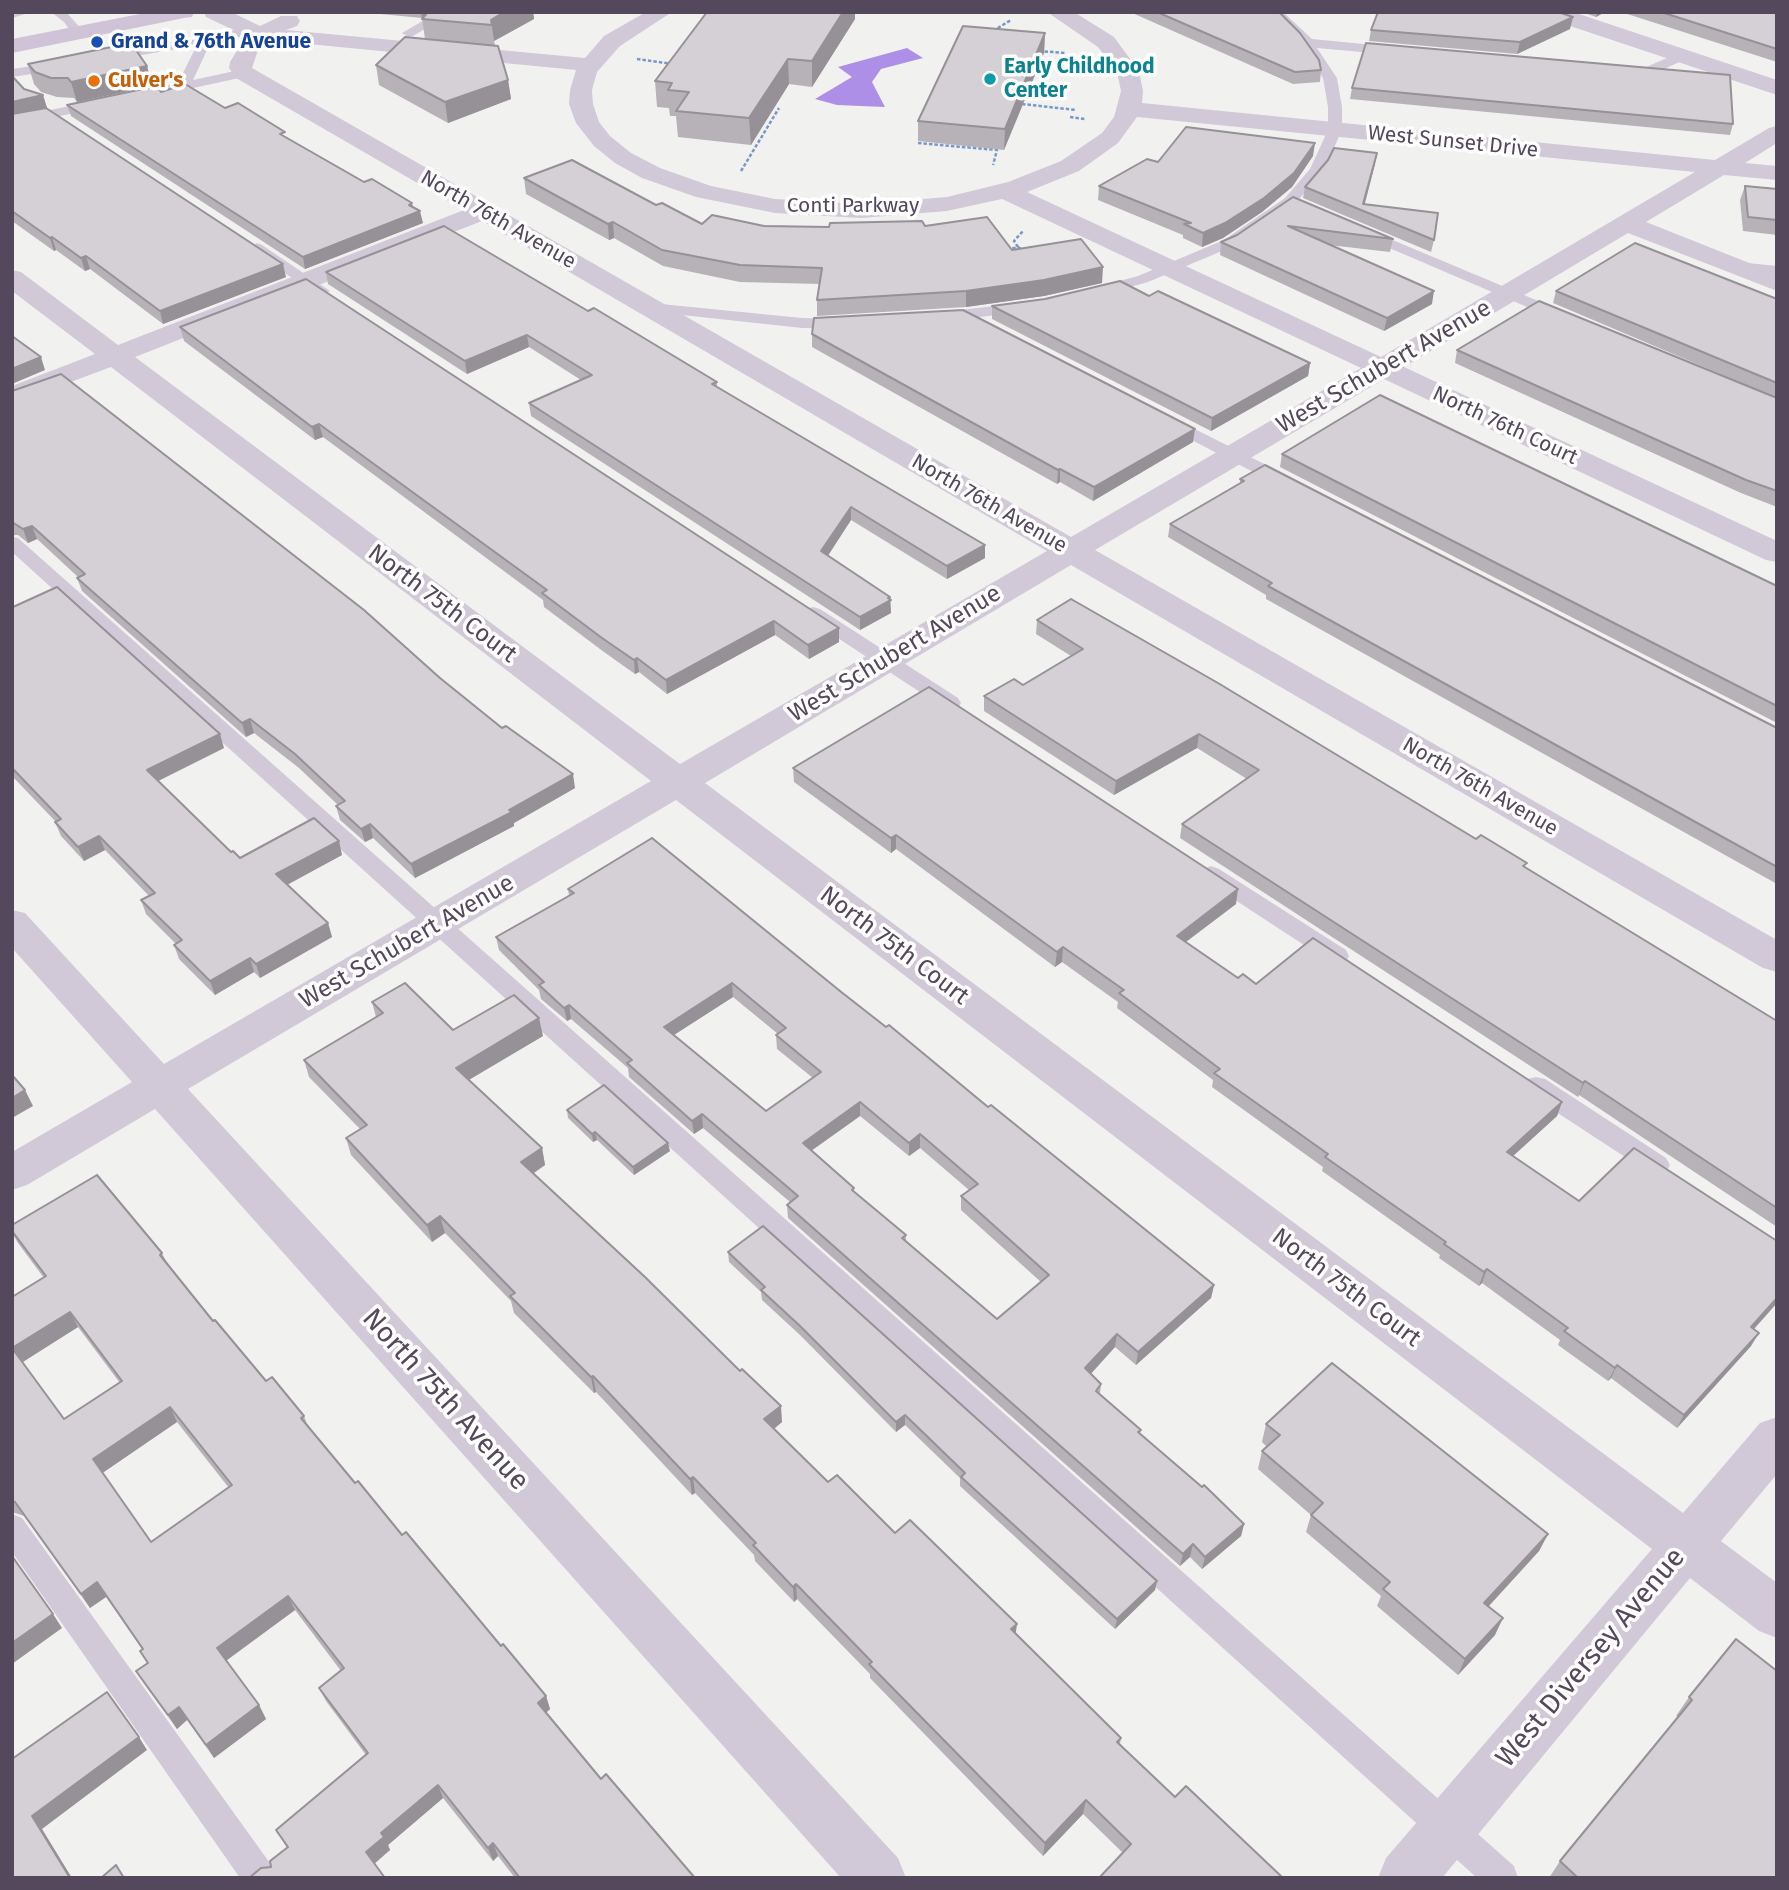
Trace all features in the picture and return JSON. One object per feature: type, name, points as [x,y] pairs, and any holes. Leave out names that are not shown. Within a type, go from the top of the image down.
[{"type":"main road","points":[[12,46],[184,12]]},
{"type":"street","points":[[214,12],[257,25],[595,59],[632,27],[662,12]]},
{"type":"street","points":[[1058,12],[1095,33],[1122,61],[1131,81],[1129,109]]},
{"type":"street","points":[[1551,12],[1777,88]]},
{"type":"street","points":[[257,25],[295,17],[323,24],[408,33],[564,45],[595,59]]},
{"type":"street","points":[[244,73],[240,68],[257,25]]},
{"type":"street","name":"Conti Parkway","points":[[595,59],[581,95],[584,113],[594,132],[612,149],[637,166],[695,189],[755,203],[839,211],[926,206],[997,183],[1058,172],[1093,152],[1113,135],[1129,109]]},
{"type":"street","name":"North 76th Avenue","points":[[244,73],[1777,958]]},
{"type":"street","name":"West Sunset Drive","points":[[1129,109],[1777,173]]},
{"type":"street","name":"West Schubert Avenue","points":[[12,1173],[1069,550],[1382,369],[1777,133]]},
{"type":"street","name":"North 76th Court","points":[[997,183],[1168,269],[1777,553]]},
{"type":"street","points":[[12,396],[482,212]]},
{"type":"street","points":[[1627,224],[1777,283]]},
{"type":"street","name":"North 75th Court","points":[[12,278],[1777,1614]]},
{"type":"street","name":"North 75th Avenue","points":[[12,923],[878,1878]]},
{"type":"street","name":"West Diversey Avenue","points":[[1406,1878],[1777,1438]]},
{"type":"lane","points":[[12,14],[26,12]]},
{"type":"lane","points":[[57,12],[68,19],[79,33]]},
{"type":"lane","points":[[408,33],[448,12]]},
{"type":"lane","points":[[1074,298],[1168,269],[1229,243],[1296,203],[1317,170],[1335,130],[1335,107],[1330,78],[1308,43],[1275,12]]},
{"type":"lane","points":[[15,77],[182,44],[198,44],[257,25]]},
{"type":"lane","points":[[1308,43],[1403,51]]},
{"type":"lane","points":[[185,82],[202,48],[198,44]]},
{"type":"lane","points":[[1605,69],[1646,72],[1681,56]]},
{"type":"lane","points":[[12,122],[50,108],[244,73]]},
{"type":"lane","points":[[50,108],[76,129]]},
{"type":"lane","points":[[1351,226],[1573,321]]},
{"type":"lane","points":[[238,235],[342,303]]},
{"type":"lane","points":[[1736,267],[1777,271]]},
{"type":"lane","points":[[933,318],[1034,306]]},
{"type":"lane","points":[[650,309],[802,323],[860,323]]},
{"type":"lane","points":[[966,315],[990,328]]},
{"type":"lane","points":[[1149,410],[1308,493]]},
{"type":"lane","points":[[12,542],[436,925],[1502,1878]]},
{"type":"lane","points":[[792,599],[966,713]]},
{"type":"lane","points":[[1197,864],[1360,971]]},
{"type":"lane","points":[[1522,1077],[1672,1176]]},
{"type":"lane","points":[[12,1527],[260,1878]]},
{"type":"path","points":[[998,36],[992,32],[1011,20]]},
{"type":"path","points":[[1027,50],[1066,53]]},
{"type":"path","points":[[629,58],[677,64]]},
{"type":"path","points":[[1023,104],[1076,110]]},
{"type":"path","points":[[741,172],[779,108]]},
{"type":"path","points":[[918,143],[997,150],[997,183]]},
{"type":"path","points":[[1020,259],[1030,253],[1018,247],[1014,241],[1016,236],[1034,227]]},
{"type":"path","points":[[1000,251],[1018,247]]},
{"type":"shaded area","points":[[907,48],[923,58],[881,69],[872,82],[885,107],[837,105],[815,99],[852,77],[838,67]]},
{"type":"building","points":[[428,12],[504,12],[491,20],[492,25],[422,19]]},
{"type":"building","points":[[707,12],[843,12],[812,61],[788,59],[749,118],[676,111],[689,92],[668,90],[672,83],[655,81]]},
{"type":"building","points":[[1157,12],[1279,12],[1300,33],[1319,60],[1321,70],[1295,72]]},
{"type":"building","points":[[1378,12],[1558,12],[1573,17],[1520,42],[1371,30]]},
{"type":"building","points":[[1661,12],[1777,12],[1777,49]]},
{"type":"building","name":"Early Childhood Center","points":[[963,26],[1045,33],[1005,129],[918,121]]},
{"type":"building","points":[[405,37],[498,46],[508,80],[445,102],[376,65]]},
{"type":"building","points":[[131,43],[147,66],[71,82],[68,78],[51,78],[35,72],[28,64]]},
{"type":"building","points":[[1366,43],[1730,75],[1733,124],[1352,88]]},
{"type":"building","points":[[12,76],[24,89],[43,95],[12,102]]},
{"type":"building","points":[[185,84],[225,108],[238,103],[285,132],[280,134],[364,182],[372,179],[412,203],[409,205],[420,211],[303,257],[67,105],[157,86],[161,92]]},
{"type":"building","points":[[46,108],[283,264],[160,311],[86,256],[81,258],[12,211],[12,114]]},
{"type":"building","points":[[1186,127],[1315,143],[1294,173],[1264,198],[1225,223],[1203,233],[1184,224],[1191,223],[1099,186],[1147,159],[1158,162]]},
{"type":"building","points":[[1334,148],[1377,153],[1363,204],[1438,213],[1434,240],[1305,187],[1328,160]]},
{"type":"building","points":[[572,160],[656,205],[662,203],[702,224],[712,215],[764,226],[829,227],[830,223],[922,221],[925,226],[987,217],[1012,250],[1081,239],[1103,267],[1044,280],[966,291],[817,300],[822,268],[740,265],[662,250],[613,222],[608,224],[524,178]]},
{"type":"building","points":[[1745,186],[1777,189],[1777,220],[1748,217]]},
{"type":"building","points":[[1293,197],[1393,239],[1288,226],[1434,291],[1387,318],[1221,242],[1237,235]]},
{"type":"building","points":[[444,226],[588,311],[594,308],[717,382],[712,384],[985,545],[947,566],[851,507],[821,551],[890,597],[888,598],[891,600],[860,617],[529,403],[592,375],[527,335],[465,361],[326,272]]},
{"type":"building","points":[[1635,243],[1777,299],[1777,383],[1556,291]]},
{"type":"building","points":[[306,279],[839,628],[808,645],[774,621],[666,680],[637,658],[634,660],[542,593],[547,590],[319,424],[312,427],[180,327]]},
{"type":"building","points":[[1120,281],[1149,296],[1158,291],[1310,363],[1212,418],[992,306],[1045,299]]},
{"type":"building","points":[[1539,301],[1777,398],[1777,491],[1746,480],[1457,350]]},
{"type":"building","points":[[963,310],[1195,429],[1094,487],[1058,470],[812,334],[814,318]]},
{"type":"building","points":[[12,336],[41,357],[12,369]]},
{"type":"building","points":[[61,374],[364,610],[440,678],[502,728],[506,726],[573,774],[509,810],[512,812],[411,864],[370,824],[361,829],[336,806],[345,801],[295,754],[250,719],[242,723],[77,578],[85,574],[32,526],[23,529],[12,522],[12,391]]},
{"type":"building","points":[[1380,395],[1777,586],[1777,706],[1282,454]]},
{"type":"building","points":[[1265,465],[1777,728],[1777,867],[1268,586],[1272,583],[1170,524],[1244,481],[1240,479]]},
{"type":"building","points":[[57,587],[220,734],[147,770],[231,852],[240,858],[314,818],[339,841],[276,874],[328,923],[256,964],[250,958],[210,981],[174,945],[182,940],[141,900],[155,893],[99,836],[78,847],[55,822],[61,819],[12,768],[12,606]]},
{"type":"building","points":[[1071,599],[1218,683],[1476,839],[1481,835],[1527,863],[1523,866],[1777,1021],[1777,1208],[1585,1081],[1583,1083],[1182,824],[1259,770],[1199,734],[1116,781],[984,696],[1014,679],[1023,685],[1083,649],[1037,620]]},
{"type":"building","points":[[929,687],[1238,889],[1177,936],[1238,978],[1243,974],[1256,984],[1313,938],[1562,1102],[1507,1152],[1579,1201],[1634,1148],[1777,1241],[1777,1298],[1751,1327],[1759,1333],[1684,1415],[1617,1365],[1615,1368],[1564,1331],[1568,1328],[1487,1269],[1484,1272],[1444,1244],[1446,1242],[1325,1157],[1328,1154],[1214,1073],[1220,1069],[1119,993],[1124,990],[1063,947],[1057,952],[896,835],[891,838],[793,768]]},
{"type":"building","points":[[652,838],[840,991],[886,1027],[889,1025],[988,1107],[991,1105],[1214,1285],[1138,1352],[1117,1334],[1085,1368],[1101,1384],[1096,1391],[1141,1430],[1138,1432],[1202,1487],[1204,1485],[1244,1524],[1205,1557],[1193,1544],[1183,1554],[787,1205],[798,1196],[702,1114],[692,1121],[627,1063],[632,1060],[569,1005],[564,1008],[539,985],[544,982],[496,937],[574,893],[568,889]],"holes":[[[732,983],[786,1028],[776,1035],[821,1072],[766,1111],[664,1027]],[[860,1102],[909,1143],[920,1134],[978,1184],[961,1196],[1049,1275],[997,1319],[902,1238],[906,1235],[852,1190],[854,1188],[803,1143]]]},
{"type":"building","points":[[405,983],[453,1030],[514,995],[539,1018],[456,1068],[542,1148],[521,1162],[645,1277],[740,1371],[742,1369],[781,1406],[764,1419],[828,1482],[837,1475],[895,1533],[910,1520],[1017,1624],[1011,1629],[1121,1738],[1117,1742],[1175,1797],[1186,1786],[1281,1878],[1099,1878],[1131,1844],[1086,1800],[1045,1843],[869,1664],[872,1662],[796,1584],[793,1587],[753,1545],[756,1543],[693,1477],[690,1479],[593,1376],[591,1377],[510,1296],[515,1293],[440,1216],[427,1225],[346,1138],[367,1125],[304,1060],[383,1013],[372,1002]]},
{"type":"building","points":[[12,1075],[25,1090],[12,1098]]},
{"type":"building","points":[[604,1085],[668,1143],[633,1167],[567,1110]]},
{"type":"building","points":[[97,1175],[162,1253],[160,1255],[213,1321],[215,1320],[266,1381],[272,1377],[304,1416],[301,1418],[355,1483],[358,1481],[402,1535],[406,1532],[501,1646],[503,1644],[546,1696],[538,1703],[601,1779],[606,1774],[695,1878],[520,1878],[493,1843],[488,1848],[438,1785],[381,1833],[384,1837],[366,1852],[385,1878],[249,1878],[261,1868],[271,1867],[270,1861],[288,1847],[276,1830],[368,1753],[319,1688],[344,1668],[288,1596],[217,1648],[259,1705],[206,1745],[179,1707],[168,1715],[136,1671],[148,1663],[140,1651],[143,1649],[97,1582],[81,1594],[12,1501],[12,1348],[12,1297],[46,1276],[12,1231],[12,1225]],"holes":[[[70,1312],[122,1381],[64,1419],[12,1348]],[[170,1407],[232,1485],[151,1542],[93,1459]]]},
{"type":"building","points":[[763,1226],[1157,1581],[1117,1619],[961,1477],[965,1473],[905,1415],[896,1422],[761,1290],[765,1287],[728,1252]]},
{"type":"building","points":[[1332,1363],[1548,1534],[1484,1603],[1503,1618],[1465,1659],[1383,1589],[1390,1582],[1311,1515],[1323,1503],[1262,1451],[1280,1435],[1266,1424]]},
{"type":"building","points":[[12,1556],[53,1614],[12,1643]]},
{"type":"building","points":[[1736,1639],[1777,1671],[1777,1878],[1578,1878],[1560,1861],[1692,1700],[1689,1697]]},
{"type":"building","points":[[107,1692],[139,1737],[32,1816],[70,1878],[12,1878],[12,1759]]},
{"type":"building","points":[[116,1865],[124,1878],[101,1878]]},
{"type":"place","name":"Grand & 76th Avenue","points":[[97,42]]},
{"type":"place","name":"Early Childhood Center","points":[[990,79]]},
{"type":"place","name":"Culver's","points":[[94,81]]}]
